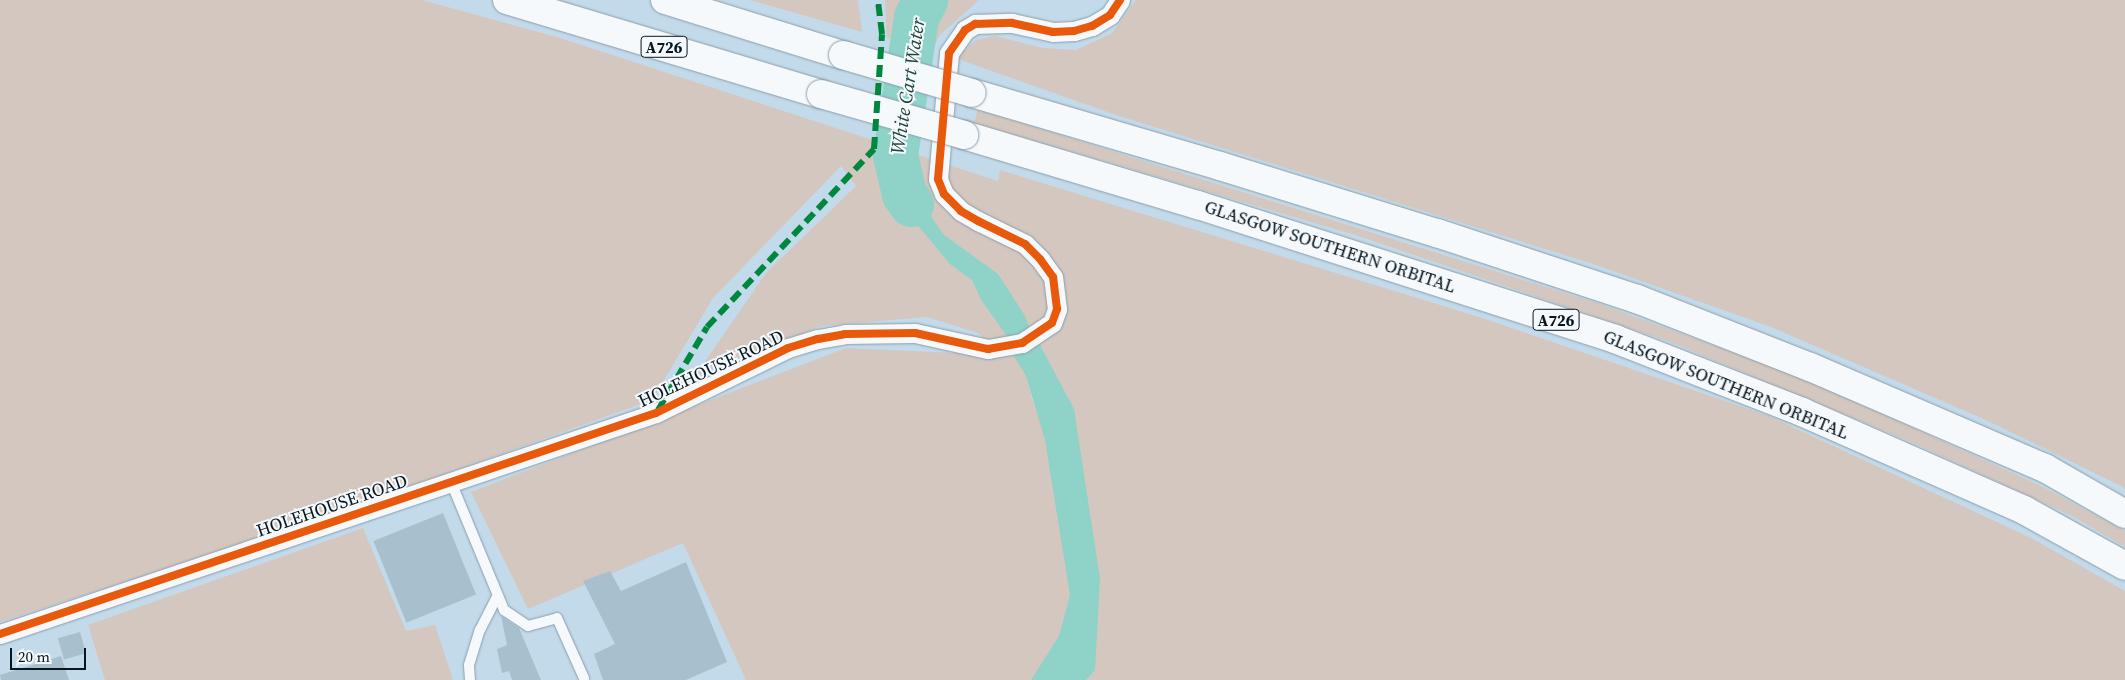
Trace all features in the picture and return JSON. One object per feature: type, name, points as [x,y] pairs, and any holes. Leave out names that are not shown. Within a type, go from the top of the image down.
[{"type":"highway","name":"GLASGOW SOUTHERN ORBITAL","points":[[507,0],[1198,205],[1615,339],[1802,412],[2024,510],[2125,566]]},
{"type":"highway","name":"A726","points":[[665,0],[843,55],[1230,168],[1437,233],[1637,299],[1810,366],[2036,464],[2125,514]]},
{"type":"street","name":"HOLEHOUSE ROAD","points":[[0,634],[656,413],[788,348],[818,339],[845,334],[915,333],[988,350],[1022,343],[1052,323],[1057,309],[1053,277],[1040,259],[1025,244],[961,211],[944,194],[938,179],[949,52],[965,30],[976,24],[1012,24],[1053,32],[1074,32],[1092,26],[1110,14],[1120,0]]},
{"type":"lane","points":[[451,482],[504,610],[528,626],[557,618],[584,678]]},
{"type":"lane","points":[[470,680],[469,665],[480,630],[498,595]]},
{"type":"shaded area","points":[[0,0],[422,0],[560,38],[998,181],[1000,170],[1479,317],[1769,416],[2031,538],[2125,591],[2125,680],[746,680],[683,543],[528,609],[471,492],[846,348],[1000,355],[978,333],[927,317],[821,326],[695,376],[766,273],[856,186],[841,166],[713,298],[652,400],[308,523],[0,622]],"holes":[[[1028,383],[1046,401],[1034,406]]]},
{"type":"shaded area","points":[[750,0],[858,0],[862,32]]},
{"type":"shaded area","points":[[885,0],[911,0],[904,9],[903,42],[887,38]]},
{"type":"shaded area","points":[[911,0],[940,0],[925,24],[919,47],[903,42],[904,9]]},
{"type":"shaded area","points":[[940,0],[979,0],[940,35],[932,50],[919,47],[925,24]]},
{"type":"shaded area","points":[[1136,0],[2125,0],[2125,488],[1988,421],[1771,327],[1593,264],[1116,115],[955,58],[976,40],[995,36],[1043,48],[1076,50],[1112,33]]},
{"type":"shaded area","points":[[978,109],[1600,304],[1808,380],[2041,486],[2125,531],[2125,547],[2074,517],[1911,442],[1670,342],[1355,235],[974,123]]},
{"type":"shaded area","points":[[889,144],[908,150],[907,164],[923,205],[944,235],[998,274],[1025,316],[1031,331],[1009,339],[982,301],[972,280],[950,264],[895,198],[886,170]]},
{"type":"shaded area","points":[[1040,345],[1074,409],[1100,579],[1095,670],[1086,680],[1031,680],[1059,636],[1070,595],[1045,440],[1026,376],[1012,353]]},
{"type":"shaded area","points":[[363,528],[406,631],[435,625],[453,680],[105,680],[88,625]]},
{"type":"building","points":[[443,513],[476,595],[406,623],[373,541]]},
{"type":"building","points":[[686,562],[727,662],[686,680],[603,680],[594,654],[615,644],[583,581],[610,571],[621,591]]},
{"type":"building","points":[[501,616],[519,628],[541,680],[512,680],[509,671],[502,673],[497,649],[507,645]]},
{"type":"building","points":[[80,632],[86,653],[64,659],[58,638]]},
{"type":"building","points":[[61,656],[69,680],[1,680],[0,675]]},
{"type":"waterway","name":"White Cart Water","points":[[911,204],[904,194],[895,155],[916,17],[925,0]]},
{"type":"marked path","points":[[658,410],[707,327],[874,149],[882,34],[878,0]]},
{"type":"cycle path","points":[[0,634],[656,413],[788,348],[818,339],[845,334],[915,333],[988,349],[1022,343],[1052,323],[1057,309],[1053,277],[1040,259],[1025,244],[961,211],[944,194],[938,179],[949,53],[965,30],[975,24],[1012,23],[1053,32],[1074,31],[1092,26],[1110,15],[1120,0]]}]
